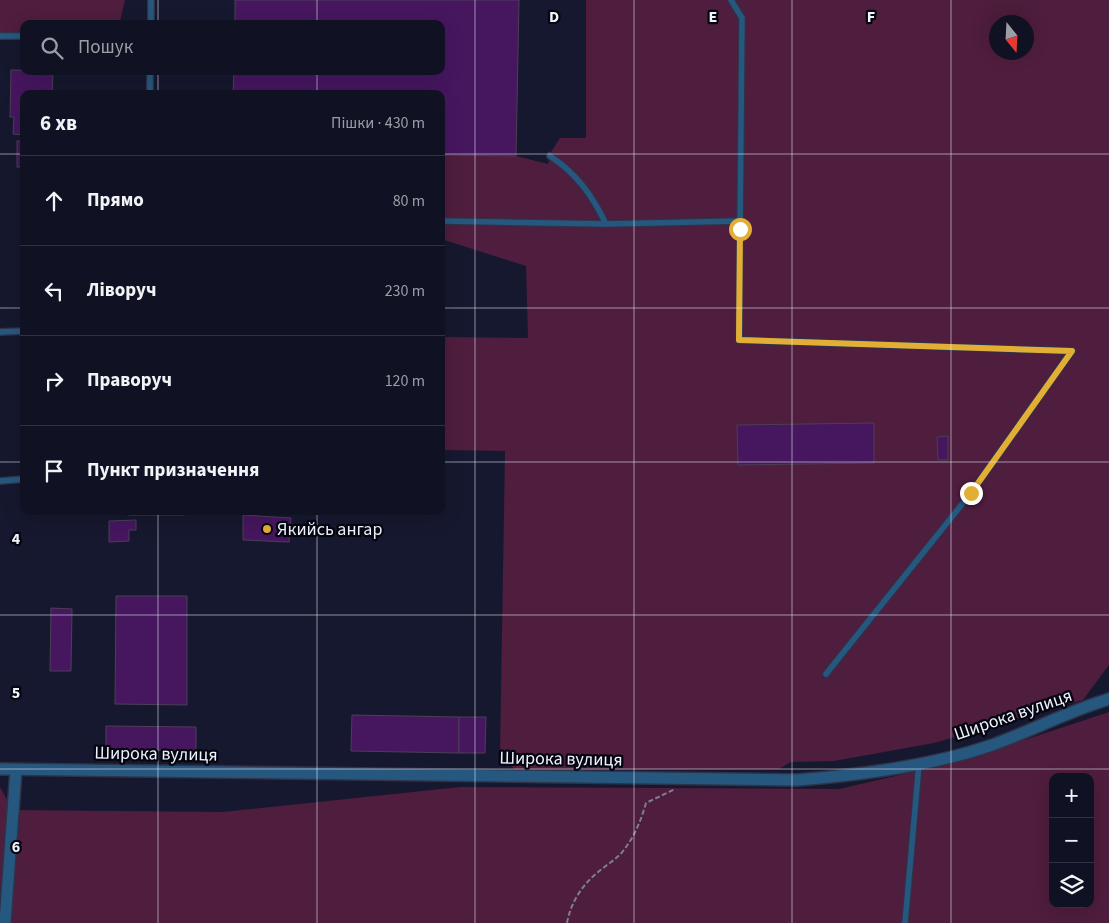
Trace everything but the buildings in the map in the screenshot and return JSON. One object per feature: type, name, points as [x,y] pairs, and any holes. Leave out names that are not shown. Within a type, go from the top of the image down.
[{"type":"street","name":"Широка вулиця","points":[[0,769],[797,780],[852,775],[919,764],[990,746],[1108,698]]},
{"type":"street","points":[[6,923],[16,770]]},
{"type":"street","points":[[0,897],[6,908]]},
{"type":"lane","points":[[151,0],[151,20]]},
{"type":"lane","points":[[731,0],[742,18],[739,340],[1072,351],[971,493],[826,674]]},
{"type":"lane","points":[[0,36],[20,36]]},
{"type":"lane","points":[[150,75],[150,90]]},
{"type":"lane","points":[[550,156],[568,168],[585,186],[606,224]]},
{"type":"lane","points":[[445,221],[606,224],[740,221]]},
{"type":"lane","points":[[0,332],[20,331]]},
{"type":"lane","points":[[0,481],[20,479]]},
{"type":"lane","points":[[905,923],[919,764]]},
{"type":"path","points":[[567,923],[570,910],[577,895],[597,873],[622,853],[640,824],[646,803],[678,788]]},
{"type":"shaded area","points":[[0,0],[125,0],[120,20],[20,20],[20,32],[0,32]]},
{"type":"shaded area","points":[[586,0],[1109,0],[1109,665],[1083,700],[1011,720],[1000,727],[990,727],[934,743],[834,761],[791,762],[779,769],[515,770],[500,753],[505,451],[445,450],[445,337],[528,338],[526,266],[445,240],[445,155],[516,156],[548,164],[551,152],[560,138],[586,138]]},
{"type":"shaded area","points":[[1109,712],[1109,923],[0,923],[0,787],[13,810],[222,812],[460,787],[839,789],[964,760]]},
{"type":"place","name":"Якийсь ангар","points":[[267,529]]},
{"type":"route","points":[[740,229],[739,340],[1072,351],[971,493]]}]
